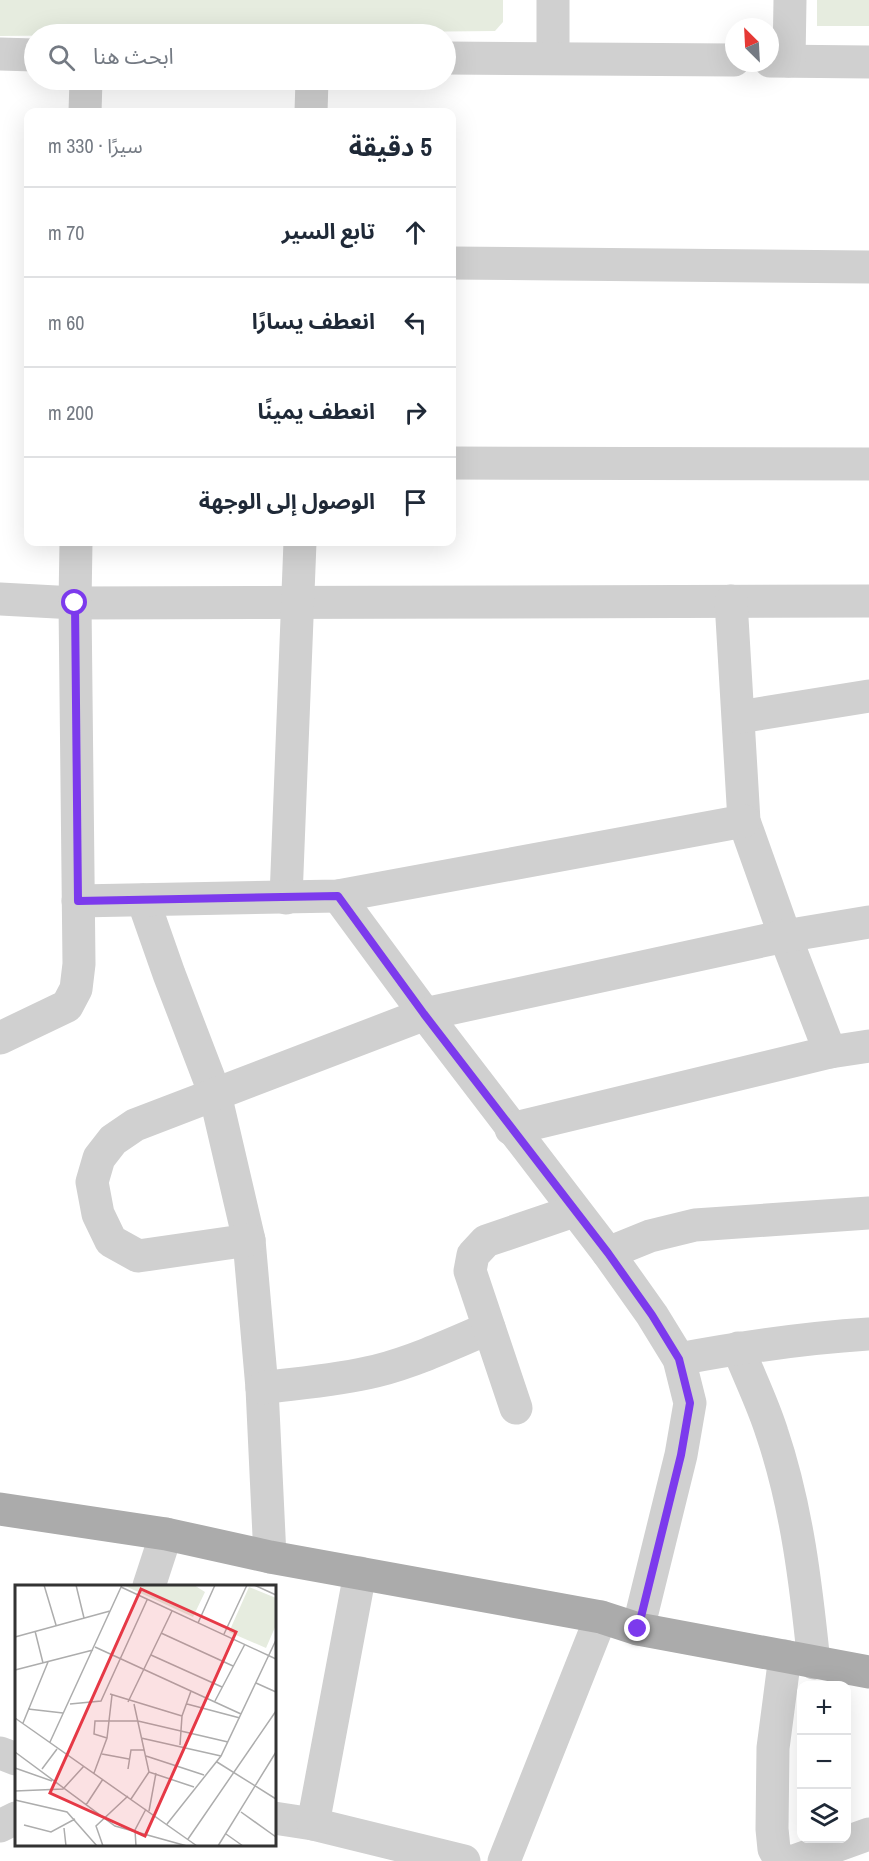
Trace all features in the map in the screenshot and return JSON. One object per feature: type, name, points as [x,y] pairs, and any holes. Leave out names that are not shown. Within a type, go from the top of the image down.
[{"type":"main road","points":[[0,1509],[166,1534],[270,1557],[601,1617],[638,1629],[869,1672]]},
{"type":"street","points":[[553,0],[553,58]]},
{"type":"street","points":[[790,0],[780,61],[869,62]]},
{"type":"street","points":[[0,54],[24,55]]},
{"type":"street","points":[[456,58],[725,60]]},
{"type":"street","points":[[85,108],[86,90]]},
{"type":"street","points":[[311,108],[312,90]]},
{"type":"street","points":[[456,263],[869,267]]},
{"type":"street","points":[[456,463],[869,464]]},
{"type":"street","points":[[0,1038],[68,1006],[76,989],[79,964],[76,546]]},
{"type":"street","points":[[286,898],[300,546]]},
{"type":"street","points":[[0,599],[75,603],[869,601]]},
{"type":"street","points":[[731,601],[744,821],[830,1052]]},
{"type":"street","points":[[739,717],[869,696]]},
{"type":"street","points":[[78,901],[338,896],[744,821]]},
{"type":"street","points":[[338,896],[424,1014],[608,1253],[652,1315],[679,1359],[690,1403],[681,1455],[638,1629]]},
{"type":"street","points":[[143,900],[215,1094],[249,1240],[262,1388],[270,1557]]},
{"type":"street","points":[[249,1240],[138,1256],[111,1241],[98,1214],[92,1182],[99,1158],[113,1140],[135,1125],[424,1014],[785,936],[869,922]]},
{"type":"street","points":[[511,1129],[830,1052],[869,1046]]},
{"type":"street","points":[[516,1408],[470,1271],[473,1255],[486,1240],[574,1210]]},
{"type":"street","points":[[608,1253],[650,1236],[694,1225],[869,1213]]},
{"type":"street","points":[[262,1388],[377,1371],[412,1360],[489,1328]]},
{"type":"street","points":[[679,1359],[738,1348],[821,1337],[869,1334]]},
{"type":"street","points":[[738,1348],[772,1432],[788,1489],[806,1586],[799,1659],[773,1748],[772,1829],[774,1849],[781,1861]]},
{"type":"street","points":[[150,1585],[166,1534]]},
{"type":"street","points":[[313,1824],[360,1573]]},
{"type":"street","points":[[504,1861],[601,1617]]},
{"type":"street","points":[[0,1826],[15,1818]]},
{"type":"street","points":[[276,1818],[313,1824],[464,1861]]},
{"type":"street","points":[[794,1861],[869,1834]]},
{"type":"shaded area","points":[[0,0],[503,0],[503,22],[495,31],[456,31],[456,24],[24,24],[24,36],[0,36]]},
{"type":"shaded area","points":[[817,0],[869,0],[869,26],[817,26]]},
{"type":"route","points":[[75,603],[78,901],[338,896],[424,1014],[608,1253],[652,1315],[679,1359],[690,1403],[681,1455],[638,1629]]}]
